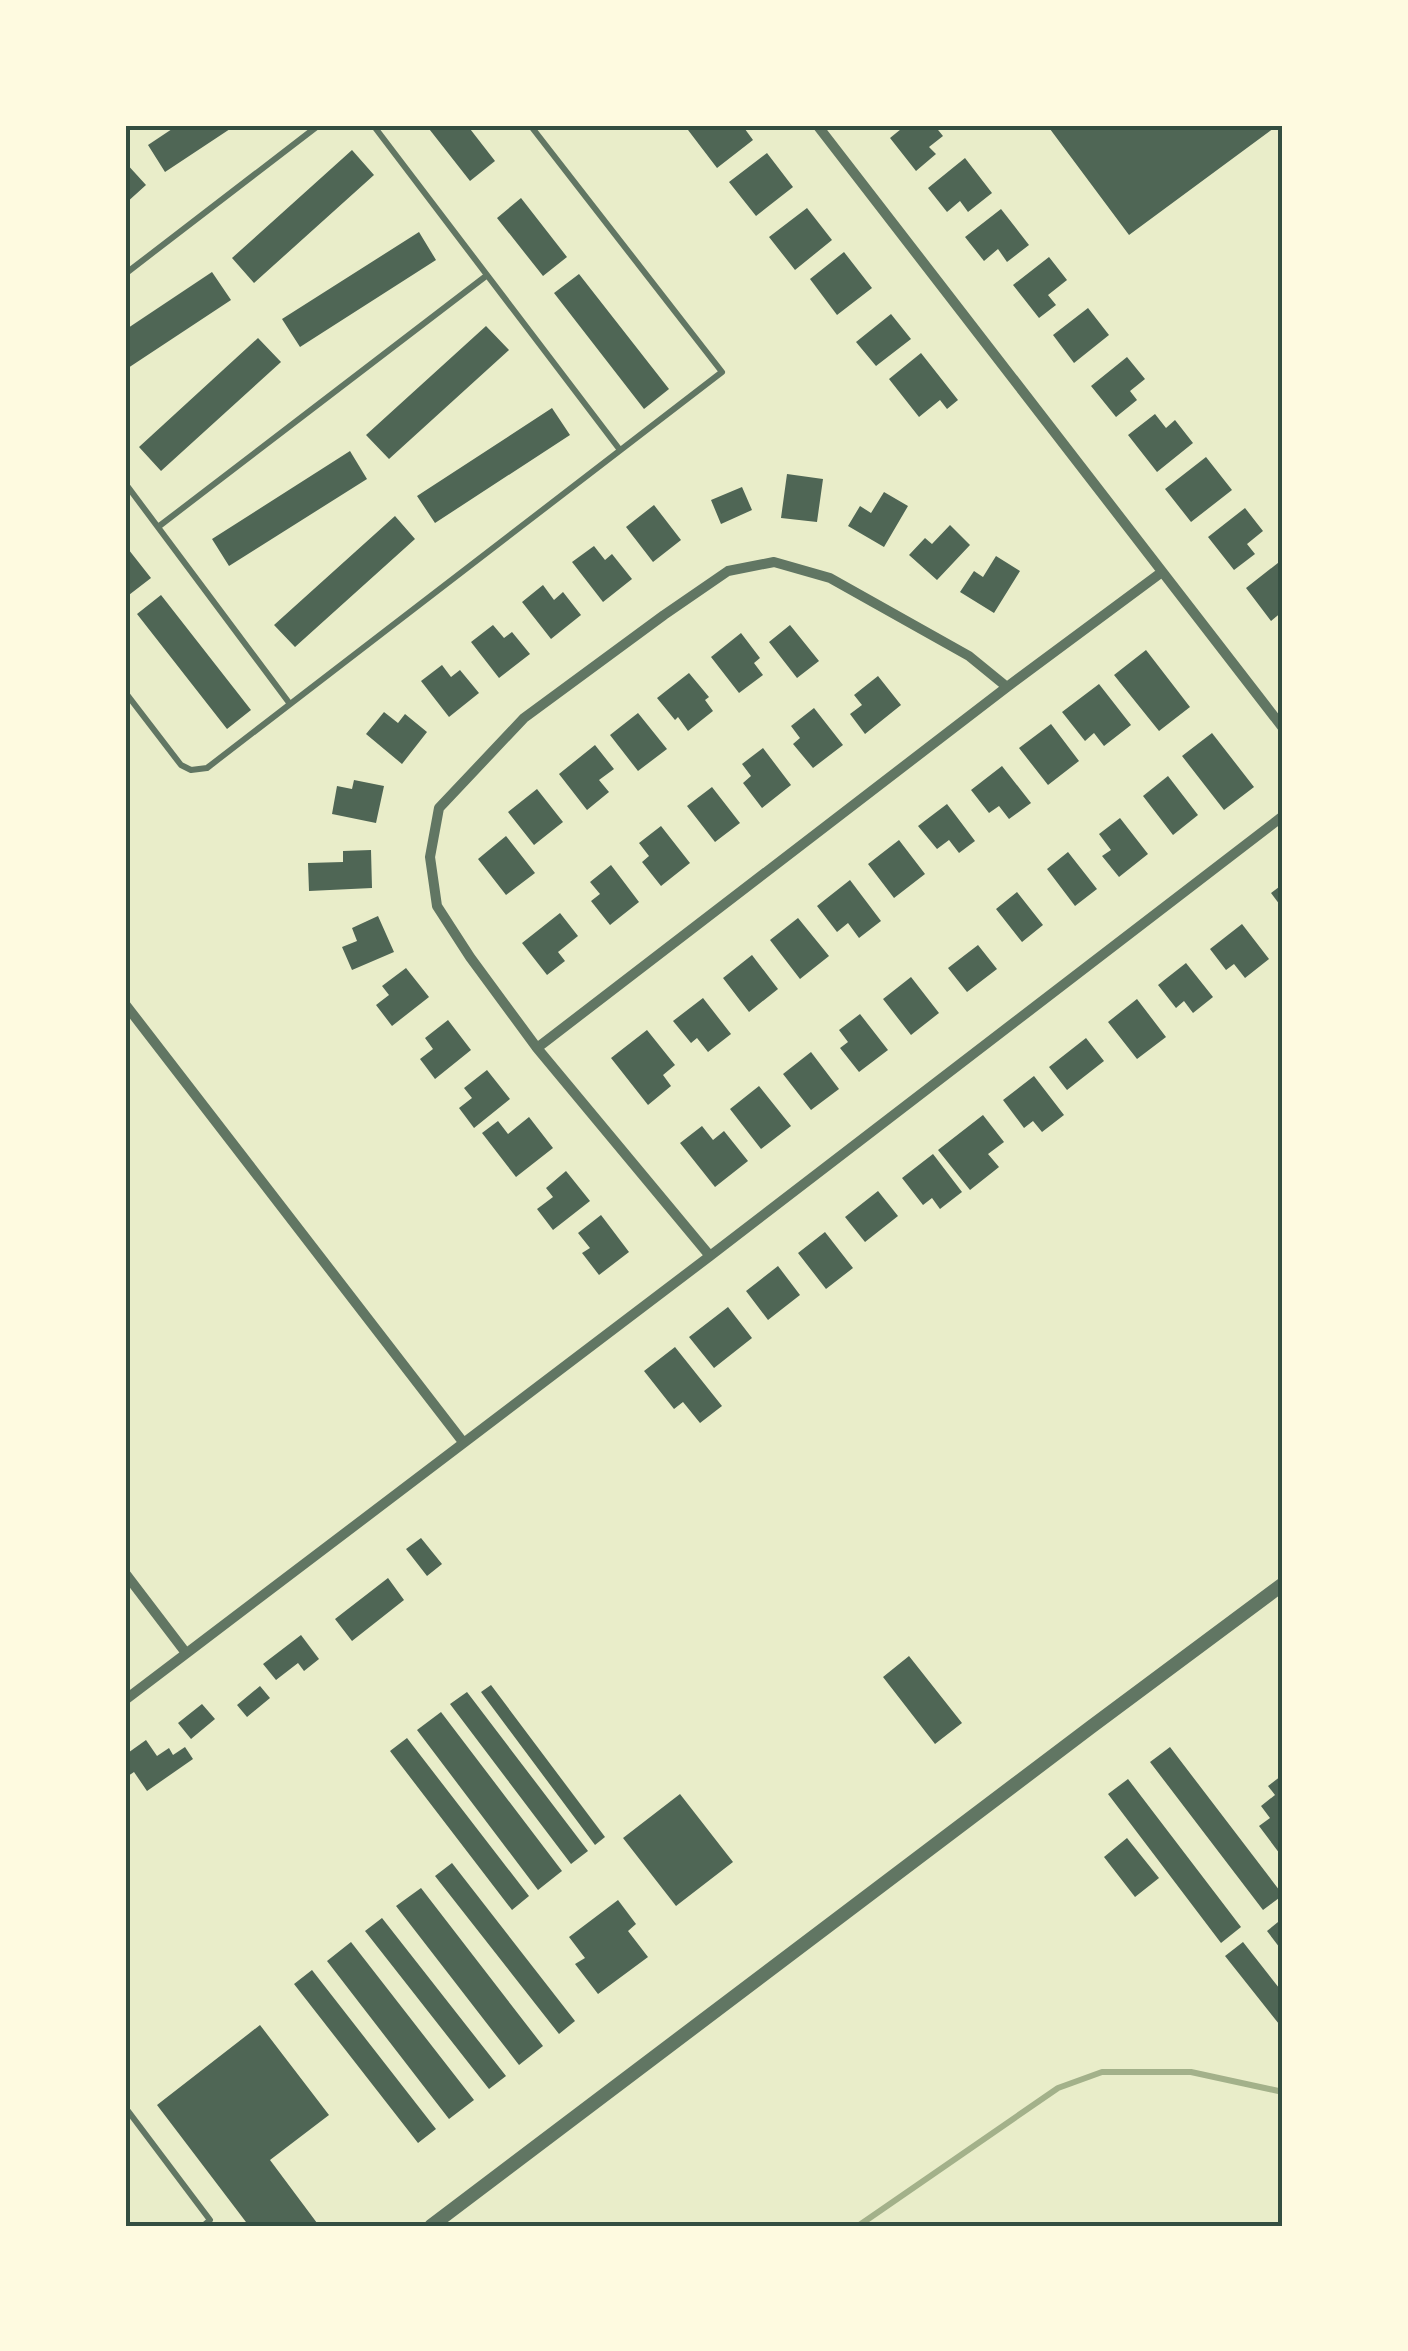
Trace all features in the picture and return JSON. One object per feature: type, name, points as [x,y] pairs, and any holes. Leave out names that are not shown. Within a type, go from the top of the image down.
[{"type":"street","points":[[817,125],[1283,728]]},
{"type":"street","points":[[710,1256],[537,1048],[436,906],[430,858],[440,808],[524,718],[728,571],[774,562],[830,578],[969,656],[1007,687]]},
{"type":"street","points":[[537,1048],[1162,572]]},
{"type":"street","points":[[125,1700],[1283,816]]},
{"type":"street","points":[[125,1004],[463,1442]]},
{"type":"street","points":[[125,1573],[186,1653]]},
{"type":"street","points":[[430,2226],[1283,1584]]},
{"type":"lane","points":[[125,274],[319,125]]},
{"type":"lane","points":[[373,125],[620,450]]},
{"type":"lane","points":[[125,692],[181,765],[191,770],[207,768],[722,372],[530,125]]},
{"type":"lane","points":[[158,527],[486,276]]},
{"type":"lane","points":[[125,483],[290,704]]},
{"type":"lane","points":[[125,2107],[210,2220],[203,2226]]},
{"type":"building","points":[[178,125],[236,125],[165,172],[148,145]]},
{"type":"building","points":[[426,125],[467,125],[495,161],[470,181]]},
{"type":"building","points":[[694,125],[742,125],[753,140],[717,168],[688,130]]},
{"type":"building","points":[[906,125],[934,125],[943,136],[929,147],[936,154],[916,171],[890,138]]},
{"type":"building","points":[[1047,125],[1278,125],[1129,235]]},
{"type":"building","points":[[352,150],[374,175],[254,283],[232,258]]},
{"type":"building","points":[[767,153],[793,187],[756,216],[729,182]]},
{"type":"building","points":[[965,158],[992,193],[968,212],[960,201],[947,212],[928,188]]},
{"type":"building","points":[[125,162],[146,185],[125,204]]},
{"type":"building","points":[[521,198],[567,257],[543,276],[497,218]]},
{"type":"building","points":[[807,208],[832,240],[795,270],[769,237]]},
{"type":"building","points":[[1001,209],[1029,245],[1007,262],[998,249],[984,261],[965,237]]},
{"type":"building","points":[[419,232],[436,260],[300,347],[282,319]]},
{"type":"building","points":[[844,252],[872,288],[837,315],[810,279]]},
{"type":"building","points":[[1049,257],[1067,280],[1048,295],[1056,305],[1039,318],[1013,285]]},
{"type":"building","points":[[212,272],[231,300],[125,370],[125,330]]},
{"type":"building","points":[[579,274],[669,389],[644,409],[554,293]]},
{"type":"building","points":[[1088,308],[1109,335],[1074,363],[1053,335]]},
{"type":"building","points":[[891,314],[911,339],[876,366],[856,342]]},
{"type":"building","points":[[486,326],[509,350],[389,459],[366,435]]},
{"type":"building","points":[[258,338],[281,362],[161,471],[139,447]]},
{"type":"building","points":[[921,353],[958,400],[947,409],[940,400],[919,417],[889,379]]},
{"type":"building","points":[[1127,357],[1145,379],[1130,391],[1137,400],[1116,417],[1091,386]]},
{"type":"building","points":[[552,408],[570,435],[435,523],[417,496]]},
{"type":"building","points":[[1155,414],[1166,428],[1175,420],[1193,443],[1157,472],[1128,435]]},
{"type":"building","points":[[350,451],[367,479],[229,566],[212,539]]},
{"type":"building","points":[[1206,457],[1232,490],[1191,522],[1165,489]]},
{"type":"building","points":[[787,474],[823,479],[817,522],[781,518]]},
{"type":"building","points":[[742,487],[752,510],[721,524],[711,500]]},
{"type":"building","points":[[884,492],[908,506],[884,547],[848,526],[860,506],[871,513]]},
{"type":"building","points":[[654,505],[681,540],[653,562],[626,527]]},
{"type":"building","points":[[1245,508],[1263,531],[1247,544],[1255,554],[1234,570],[1208,537]]},
{"type":"building","points":[[395,516],[415,539],[295,647],[274,625]]},
{"type":"building","points":[[950,525],[970,545],[937,580],[909,555],[925,538],[932,544]]},
{"type":"building","points":[[125,545],[151,578],[125,598]]},
{"type":"building","points":[[594,546],[605,560],[612,554],[632,579],[603,602],[572,562]]},
{"type":"building","points":[[996,556],[1020,571],[994,613],[960,592],[974,571],[983,577]]},
{"type":"building","points":[[1283,559],[1283,611],[1271,621],[1246,588]]},
{"type":"building","points":[[543,585],[554,600],[563,592],[581,615],[551,639],[522,602]]},
{"type":"building","points":[[161,595],[251,710],[227,729],[137,614]]},
{"type":"building","points":[[493,625],[504,638],[512,632],[530,654],[499,678],[471,642]]},
{"type":"building","points":[[790,625],[819,661],[797,678],[769,642]]},
{"type":"building","points":[[741,633],[760,658],[754,663],[763,675],[739,693],[711,657]]},
{"type":"building","points":[[1146,650],[1190,707],[1159,731],[1114,675]]},
{"type":"building","points":[[442,665],[451,677],[460,670],[479,693],[449,717],[421,681]]},
{"type":"building","points":[[689,673],[709,697],[705,700],[713,711],[688,731],[657,698]]},
{"type":"building","points":[[878,676],[901,705],[865,734],[850,714],[862,705],[854,695]]},
{"type":"building","points":[[1099,684],[1131,725],[1104,746],[1094,733],[1085,741],[1062,712]]},
{"type":"building","points":[[814,708],[843,745],[813,768],[793,744],[800,738],[791,726]]},
{"type":"building","points":[[384,712],[398,723],[405,714],[427,732],[402,764],[366,734]]},
{"type":"building","points":[[638,713],[667,749],[638,771],[610,735]]},
{"type":"building","points":[[1051,724],[1079,761],[1048,785],[1019,748]]},
{"type":"building","points":[[1212,733],[1254,787],[1224,810],[1182,756]]},
{"type":"building","points":[[595,745],[614,769],[599,780],[609,792],[587,810],[559,774]]},
{"type":"building","points":[[763,748],[791,785],[762,808],[743,783],[751,776],[742,764]]},
{"type":"building","points":[[1002,766],[1031,803],[1009,819],[999,806],[989,813],[971,790]]},
{"type":"building","points":[[1168,776],[1198,815],[1173,835],[1143,796]]},
{"type":"building","points":[[354,780],[384,786],[376,823],[332,814],[337,786],[352,789]]},
{"type":"building","points":[[712,787],[740,823],[715,842],[687,806]]},
{"type":"building","points":[[537,789],[563,822],[534,845],[508,812]]},
{"type":"building","points":[[947,804],[975,841],[959,853],[949,840],[937,849],[918,826]]},
{"type":"building","points":[[1120,818],[1148,854],[1119,877],[1102,856],[1111,850],[1099,834]]},
{"type":"building","points":[[661,826],[690,863],[661,886],[642,862],[649,856],[639,843]]},
{"type":"building","points":[[506,836],[535,873],[506,895],[478,859]]},
{"type":"building","points":[[899,840],[925,874],[894,898],[868,864]]},
{"type":"building","points":[[371,850],[372,888],[309,891],[308,863],[343,862],[343,851]]},
{"type":"building","points":[[1068,852],[1097,889],[1075,906],[1047,869]]},
{"type":"building","points":[[611,865],[639,902],[610,925],[591,901],[600,894],[590,882]]},
{"type":"building","points":[[850,880],[881,921],[859,938],[848,923],[837,932],[817,906]]},
{"type":"building","points":[[1283,884],[1283,909],[1271,893]]},
{"type":"building","points":[[1017,892],[1043,925],[1022,942],[996,909]]},
{"type":"building","points":[[560,913],[578,936],[558,952],[565,961],[547,975],[522,943]]},
{"type":"building","points":[[378,916],[394,952],[352,970],[342,947],[357,941],[352,928]]},
{"type":"building","points":[[798,918],[829,956],[800,979],[770,940]]},
{"type":"building","points":[[1242,924],[1269,959],[1245,978],[1234,964],[1226,970],[1210,949]]},
{"type":"building","points":[[978,945],[997,969],[967,992],[948,968]]},
{"type":"building","points":[[752,955],[778,989],[749,1012],[723,978]]},
{"type":"building","points":[[1186,963],[1213,997],[1193,1013],[1184,1001],[1176,1008],[1158,985]]},
{"type":"building","points":[[406,968],[429,997],[392,1026],[376,1005],[389,995],[382,986]]},
{"type":"building","points":[[911,977],[939,1013],[911,1035],[883,999]]},
{"type":"building","points":[[703,998],[731,1034],[708,1052],[697,1038],[691,1043],[673,1021]]},
{"type":"building","points":[[1137,999],[1166,1037],[1137,1059],[1108,1022]]},
{"type":"building","points":[[860,1014],[888,1050],[859,1072],[840,1048],[848,1042],[839,1030]]},
{"type":"building","points":[[448,1020],[471,1050],[435,1079],[420,1059],[433,1049],[425,1038]]},
{"type":"building","points":[[647,1030],[675,1065],[663,1075],[671,1086],[648,1105],[611,1058]]},
{"type":"building","points":[[1086,1038],[1104,1061],[1067,1090],[1049,1067]]},
{"type":"building","points":[[811,1052],[839,1089],[811,1110],[783,1074]]},
{"type":"building","points":[[487,1070],[510,1099],[474,1128],[459,1108],[472,1098],[464,1088]]},
{"type":"building","points":[[1034,1076],[1064,1115],[1042,1132],[1033,1121],[1024,1128],[1003,1100]]},
{"type":"building","points":[[759,1086],[791,1126],[761,1149],[730,1109]]},
{"type":"building","points":[[983,1115],[1004,1142],[988,1154],[999,1167],[970,1190],[938,1150]]},
{"type":"building","points":[[529,1117],[553,1148],[516,1177],[482,1133],[498,1121],[508,1134]]},
{"type":"building","points":[[702,1126],[713,1140],[724,1131],[748,1161],[715,1187],[680,1143]]},
{"type":"building","points":[[933,1154],[962,1192],[940,1209],[932,1198],[923,1205],[902,1178]]},
{"type":"building","points":[[566,1171],[590,1201],[553,1230],[537,1209],[553,1197],[546,1188]]},
{"type":"building","points":[[878,1191],[898,1216],[865,1242],[845,1217]]},
{"type":"building","points":[[601,1215],[629,1252],[599,1275],[582,1253],[590,1248],[578,1233]]},
{"type":"building","points":[[825,1232],[853,1268],[826,1289],[798,1253]]},
{"type":"building","points":[[778,1266],[800,1295],[768,1320],[746,1291]]},
{"type":"building","points":[[728,1307],[752,1338],[714,1368],[689,1337]]},
{"type":"building","points":[[675,1347],[722,1406],[700,1423],[683,1402],[674,1409],[644,1371]]},
{"type":"building","points":[[421,1538],[442,1564],[427,1576],[406,1549]]},
{"type":"building","points":[[388,1578],[404,1600],[352,1641],[335,1619]]},
{"type":"building","points":[[301,1635],[319,1659],[304,1671],[298,1663],[276,1680],[263,1664]]},
{"type":"building","points":[[909,1656],[962,1723],[935,1744],[883,1677]]},
{"type":"building","points":[[491,1685],[605,1837],[595,1845],[481,1692]]},
{"type":"building","points":[[260,1686],[270,1698],[247,1717],[237,1705]]},
{"type":"building","points":[[467,1692],[588,1851],[571,1864],[450,1704]]},
{"type":"building","points":[[202,1704],[215,1719],[191,1739],[178,1723]]},
{"type":"building","points":[[441,1712],[562,1871],[538,1890],[417,1730]]},
{"type":"building","points":[[407,1738],[529,1896],[512,1910],[390,1751]]},
{"type":"building","points":[[146,1740],[157,1756],[169,1748],[173,1755],[185,1747],[193,1759],[147,1791],[134,1772],[125,1778],[125,1755]]},
{"type":"building","points":[[1170,1747],[1283,1895],[1263,1910],[1150,1762]]},
{"type":"building","points":[[1281,1776],[1283,1858],[1259,1826],[1270,1818],[1261,1806],[1275,1795],[1268,1786]]},
{"type":"building","points":[[1128,1779],[1241,1927],[1221,1943],[1108,1794]]},
{"type":"building","points":[[680,1794],[733,1862],[676,1906],[623,1838]]},
{"type":"building","points":[[1127,1838],[1159,1878],[1135,1897],[1104,1857]]},
{"type":"building","points":[[452,1863],[575,2021],[559,2034],[435,1876]]},
{"type":"building","points":[[421,1888],[543,2046],[519,2065],[396,1906]]},
{"type":"building","points":[[618,1900],[636,1924],[628,1931],[648,1957],[598,1994],[575,1964],[585,1958],[569,1937]]},
{"type":"building","points":[[382,1918],[506,2076],[489,2089],[365,1931]]},
{"type":"building","points":[[1283,1918],[1283,1952],[1267,1931]]},
{"type":"building","points":[[351,1942],[474,2100],[449,2119],[327,1961]]},
{"type":"building","points":[[1243,1942],[1283,1993],[1283,2029],[1225,1956]]},
{"type":"building","points":[[312,1970],[436,2129],[418,2143],[294,1984]]},
{"type":"building","points":[[260,2025],[329,2115],[270,2160],[317,2223],[313,2226],[249,2226],[157,2105]]},
{"type":"waterway","points":[[858,2226],[1058,2088],[1102,2072],[1191,2072],[1283,2092]]}]
